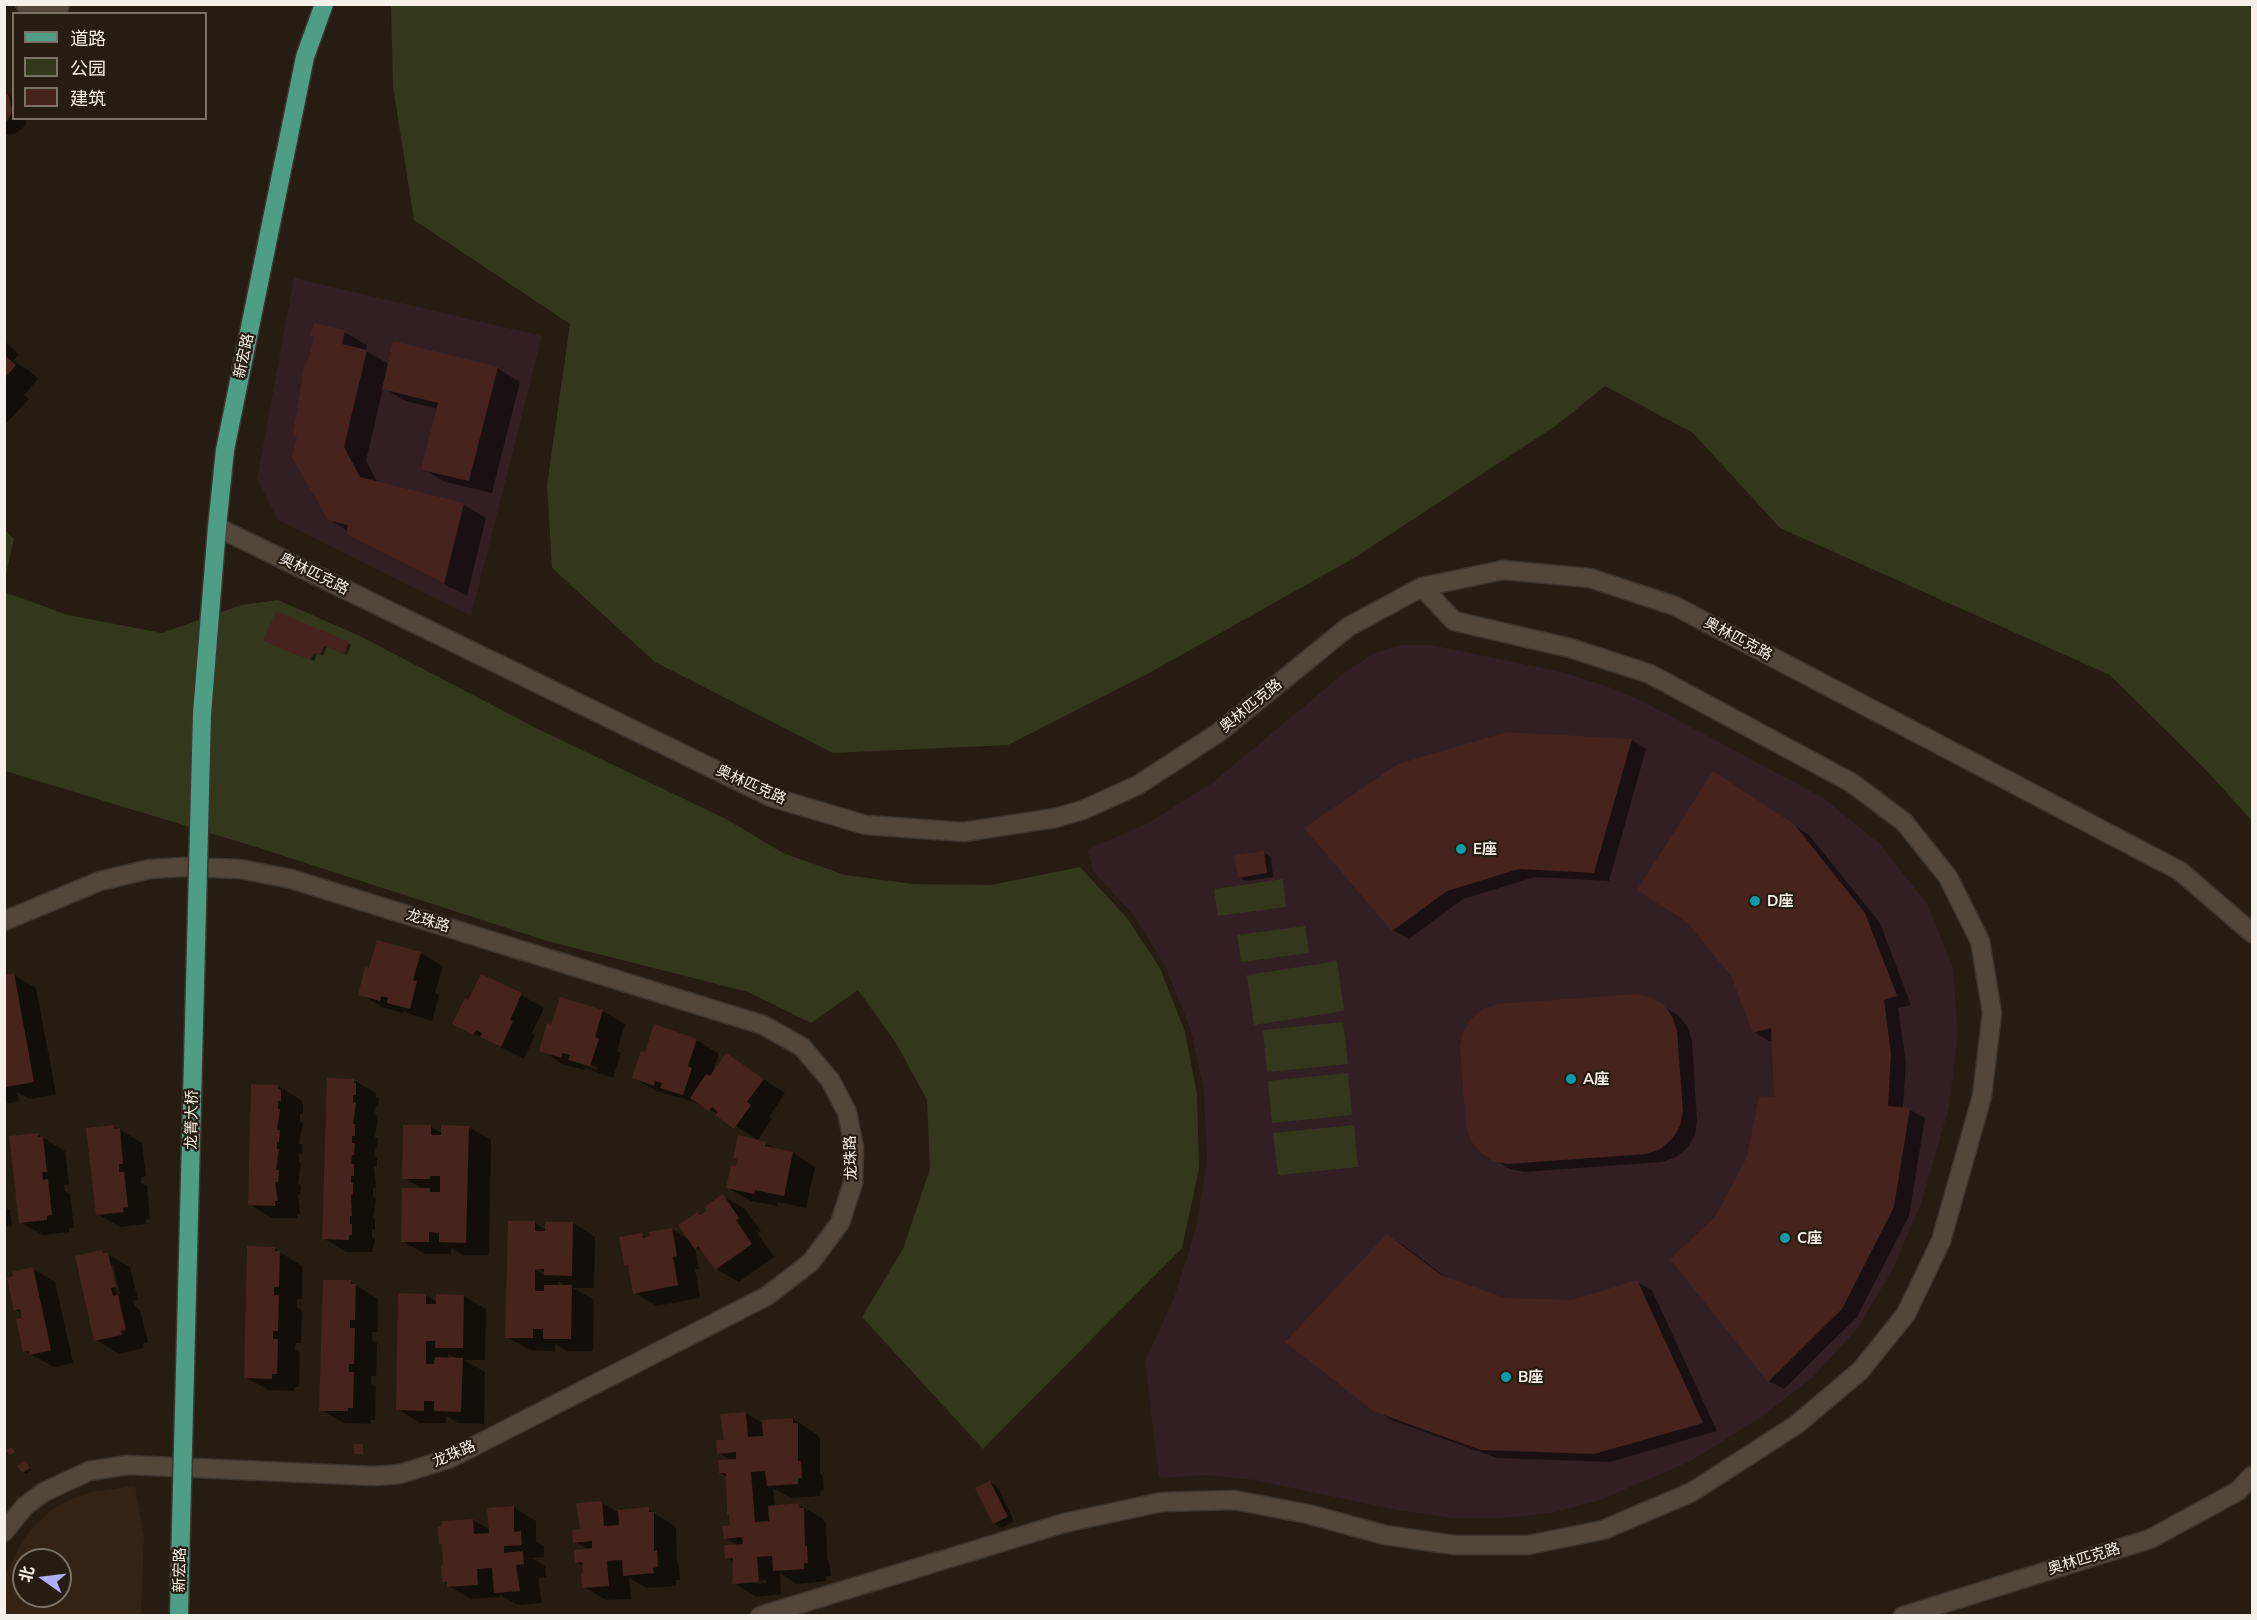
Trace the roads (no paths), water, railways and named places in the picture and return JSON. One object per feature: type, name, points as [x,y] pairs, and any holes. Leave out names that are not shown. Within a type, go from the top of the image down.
[{"type":"main road","name":"新宏路","points":[[202,714],[225,450],[306,57],[324,4]]},
{"type":"main road","name":"龙箐大桥","points":[[181,1525],[202,714]]},
{"type":"main road","name":"新宏路","points":[[179,1616],[181,1525]]},
{"type":"street","points":[[25,4],[59,8]]},
{"type":"street","name":"奥林匹克路","points":[[217,526],[771,797],[866,825],[964,832],[1055,818],[1083,810],[1138,785],[1218,734],[1348,627],[1422,587],[1503,570],[1590,578],[1675,606],[2180,871],[2253,933]]},
{"type":"street","points":[[760,1616],[1064,1523],[1162,1502],[1234,1500],[1308,1515],[1385,1535],[1454,1545],[1528,1545],[1603,1530],[1692,1492],[1796,1425],[1860,1371],[1906,1314],[1941,1241],[1970,1141],[1982,1096],[1992,1013],[1980,941],[1948,877],[1904,822],[1852,783],[1650,674],[1570,648],[1454,621],[1422,587]]},
{"type":"street","name":"龙珠路","points":[[4,921],[100,881],[150,869],[184,867],[240,869],[291,879],[763,1024],[802,1047],[830,1080],[847,1112],[854,1147],[853,1184],[840,1223],[811,1262],[802,1269],[767,1296],[452,1458],[399,1474],[374,1476],[128,1465],[89,1471],[44,1492],[25,1506],[4,1532]]},
{"type":"street","name":"奥林匹克路","points":[[1903,1616],[2150,1539],[2238,1491],[2253,1476]]},
{"type":"place","name":"E座","points":[[1461,849]]},
{"type":"place","name":"D座","points":[[1755,901]]},
{"type":"place","name":"A座","points":[[1571,1079]]},
{"type":"place","name":"C座","points":[[1785,1238]]},
{"type":"place","name":"B座","points":[[1506,1377]]}]
